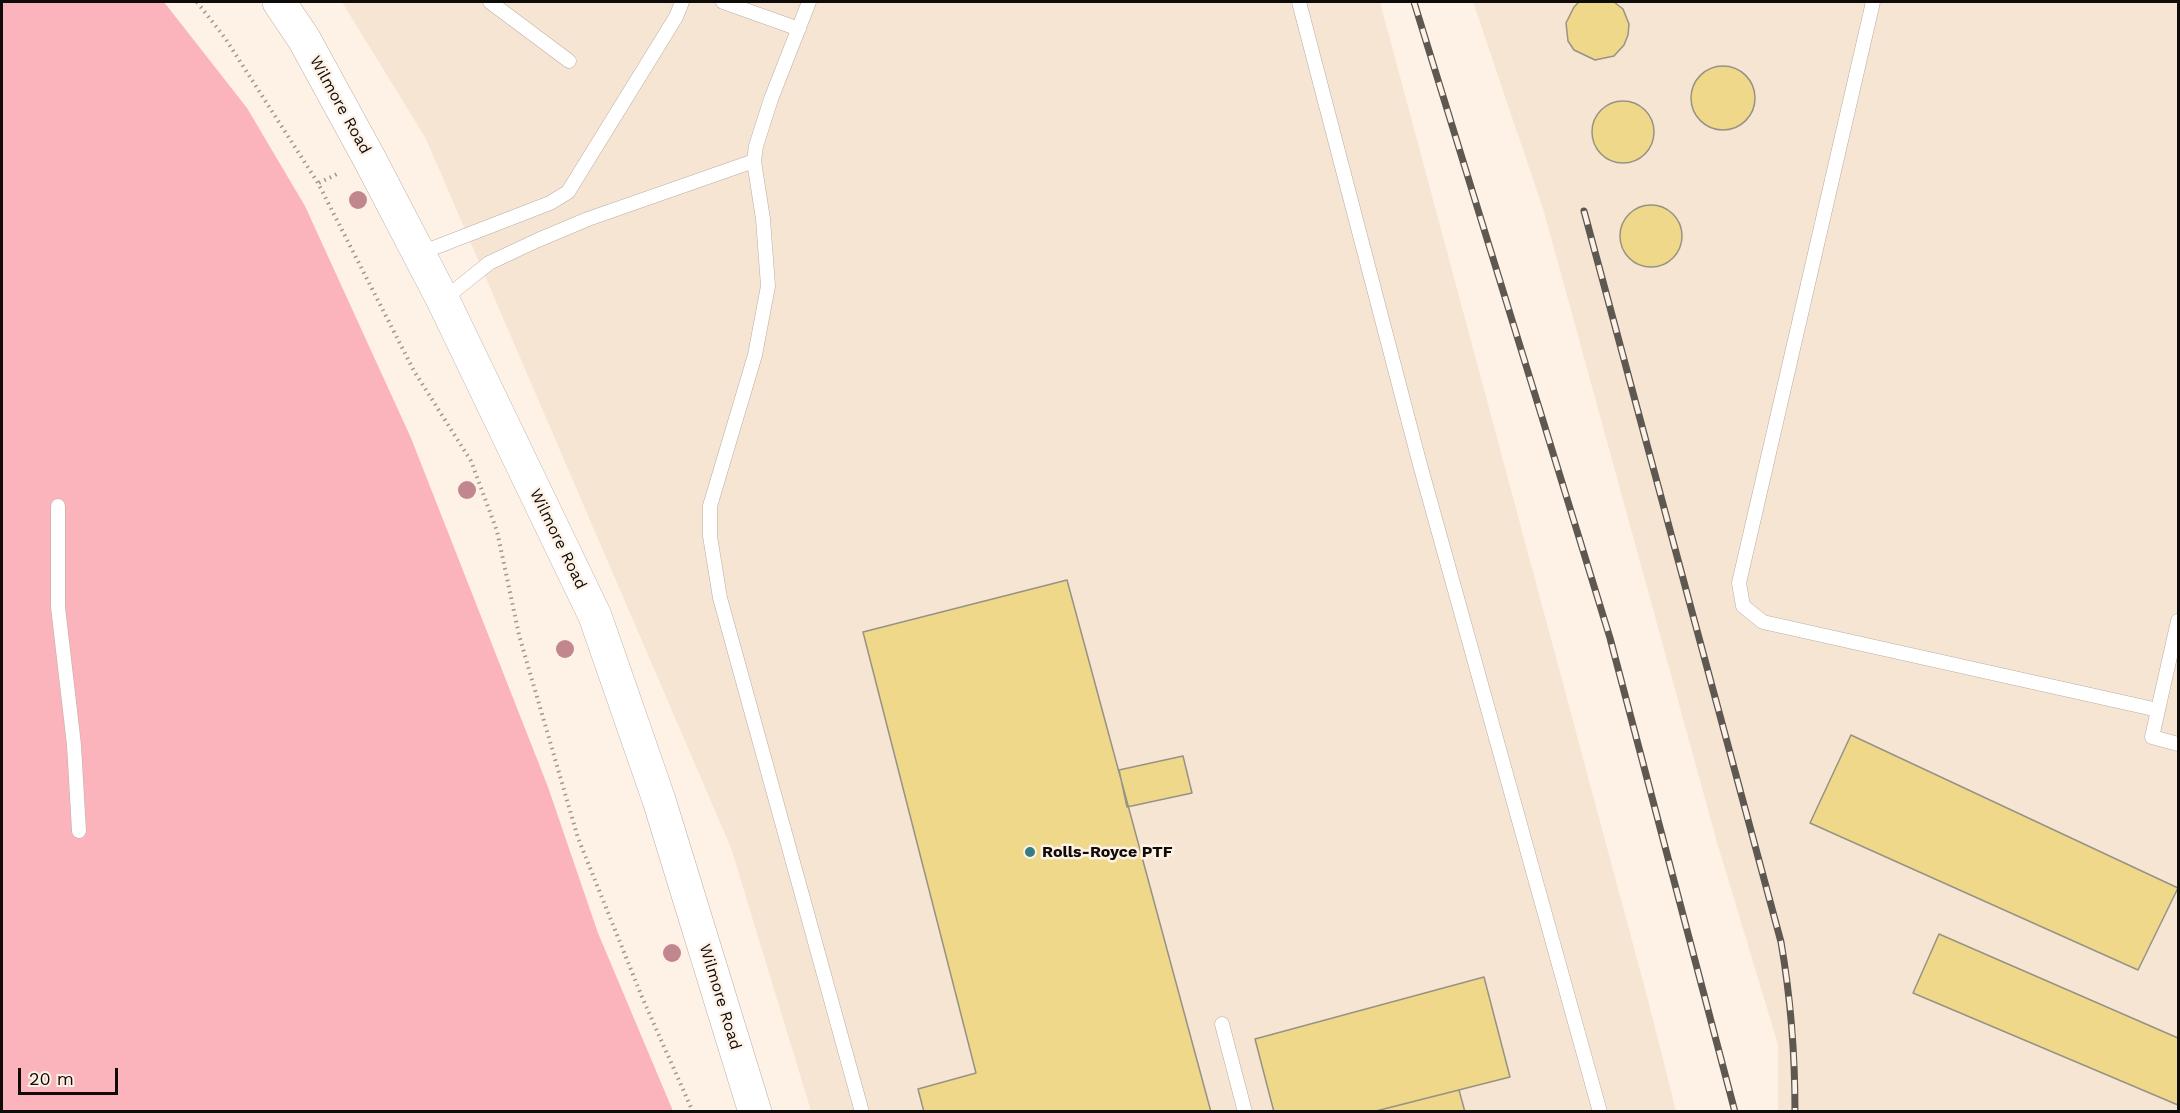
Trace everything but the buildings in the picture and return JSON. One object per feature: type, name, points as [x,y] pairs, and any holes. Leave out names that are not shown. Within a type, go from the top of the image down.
[{"type":"street","name":"Wilmore Road","points":[[279,2],[304,39],[443,300],[595,616],[659,800],[755,1112]]},
{"type":"lane","points":[[490,2],[569,62]]},
{"type":"lane","points":[[418,254],[550,203],[568,192],[676,17],[682,2]]},
{"type":"lane","points":[[723,2],[800,29]]},
{"type":"lane","points":[[809,2],[771,99],[756,146],[754,161],[763,219],[768,286],[754,355],[710,506],[710,536],[720,598],[862,1112]]},
{"type":"lane","points":[[1299,2],[1419,461],[1600,1112]]},
{"type":"lane","points":[[1872,2],[1738,583],[1743,606],[1763,622],[2158,710]]},
{"type":"lane","points":[[443,300],[489,262],[538,240],[588,219],[754,161]]},
{"type":"lane","points":[[58,506],[58,608],[74,745],[79,831]]},
{"type":"lane","points":[[2178,621],[2152,737],[2178,744]]},
{"type":"lane","points":[[1221,1024],[1245,1112]]},
{"type":"path","points":[[197,2],[225,38],[318,183],[414,370],[471,461],[497,531],[519,635],[578,838],[642,997],[693,1112]]},
{"type":"shaded area","points":[[2,2],[164,2],[247,108],[305,206],[411,438],[548,787],[598,933],[673,1111],[2,1112]]},
{"type":"shaded area","points":[[342,2],[1380,2],[1676,1111],[811,1111],[731,848],[426,139]]},
{"type":"shaded area","points":[[1473,2],[2178,2],[2178,1111],[1778,1111],[1778,1045],[1716,839],[1544,212]]},
{"type":"railway","points":[[1414,2],[1610,638],[1735,1112]]},
{"type":"railway","points":[[1584,211],[1781,942],[1792,1026],[1795,1112]]},
{"type":"place","name":"Rolls-Royce PTF","points":[[1030,852]]}]
